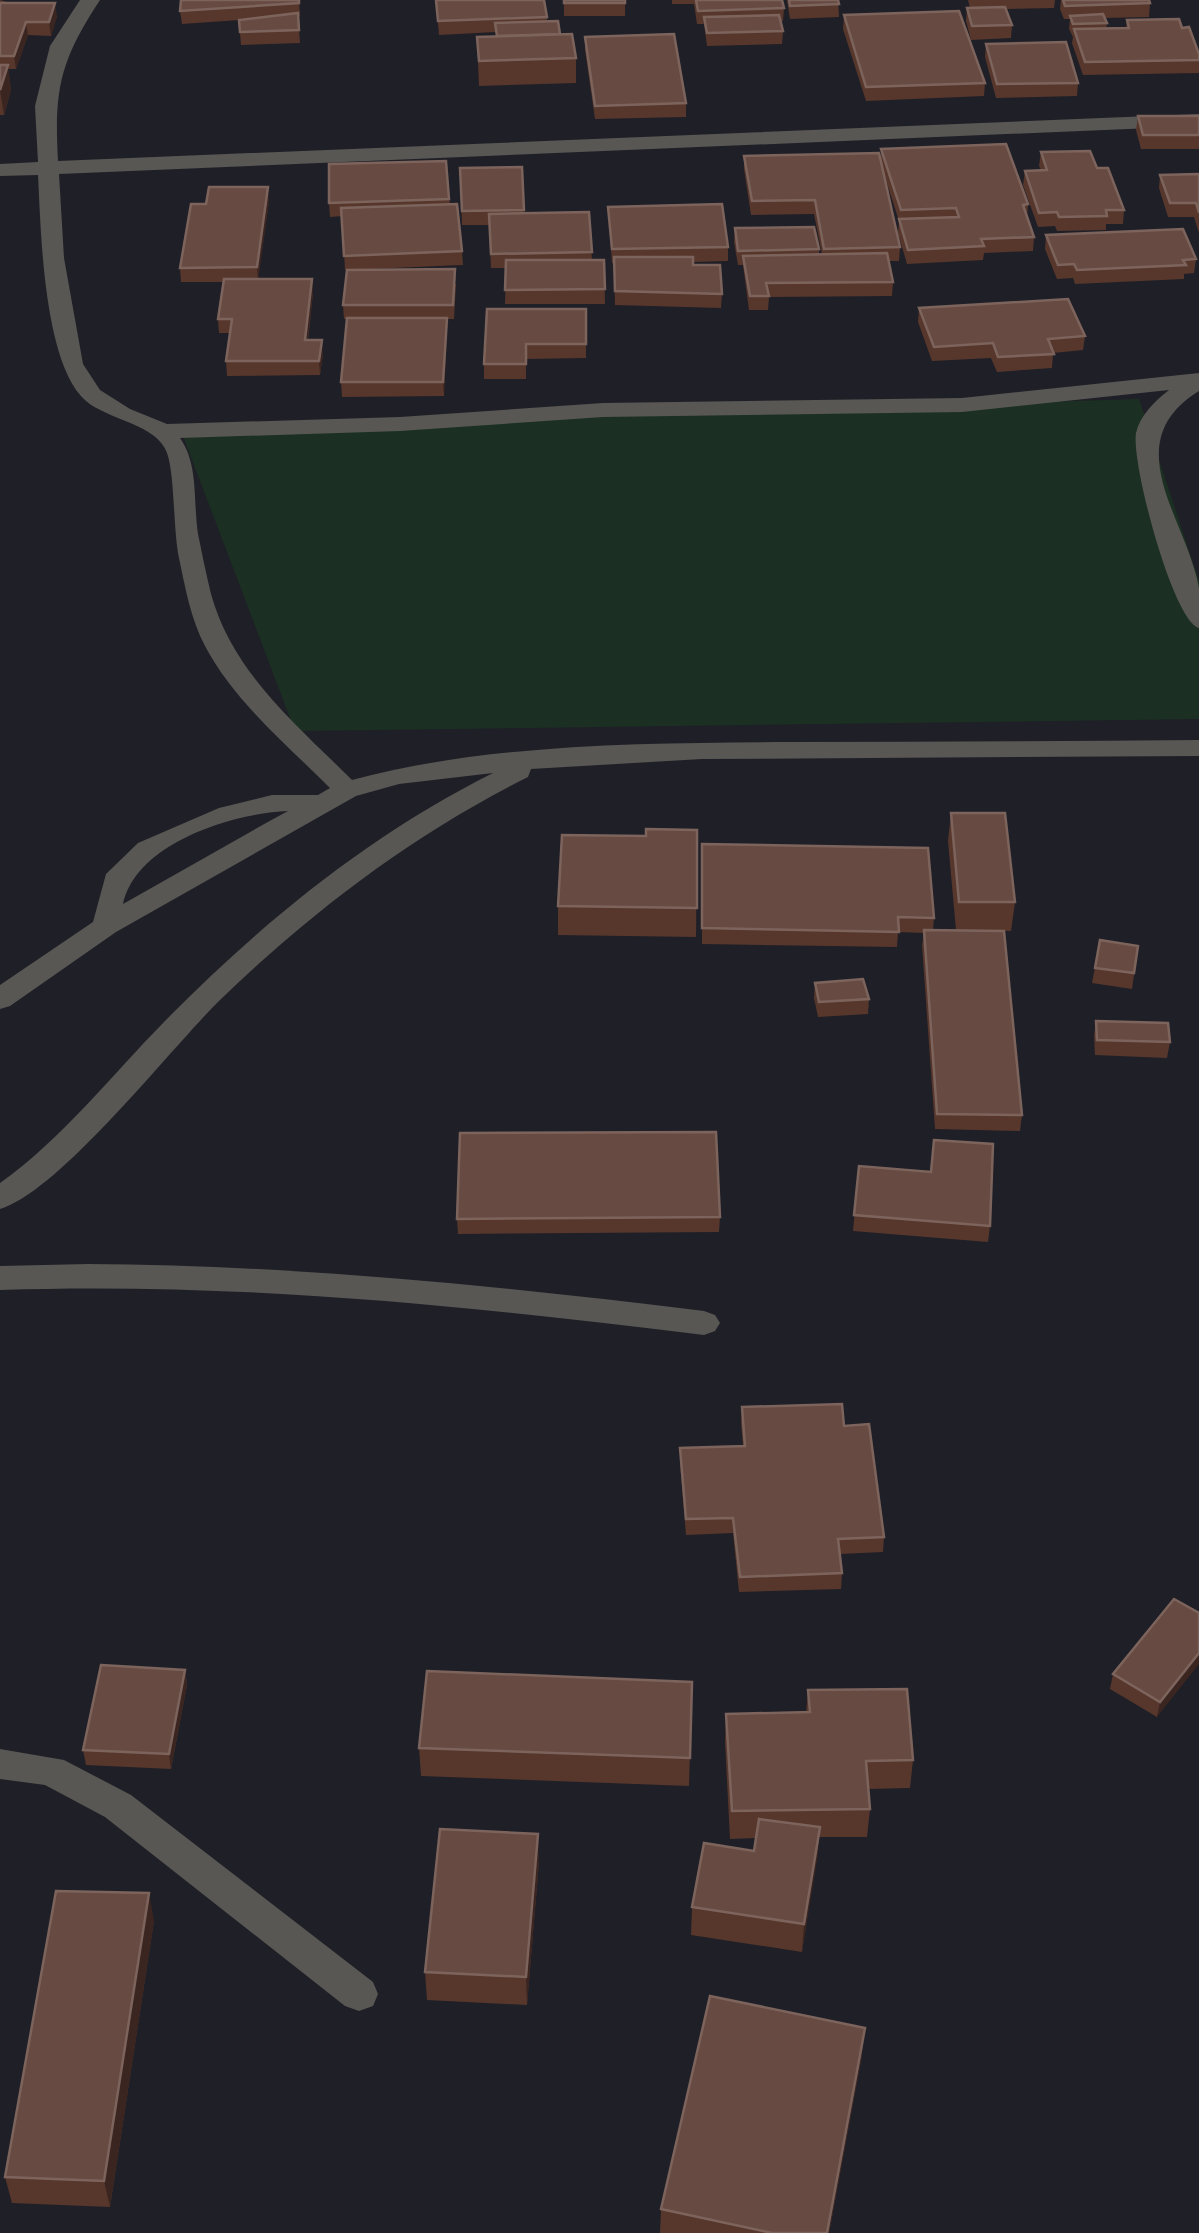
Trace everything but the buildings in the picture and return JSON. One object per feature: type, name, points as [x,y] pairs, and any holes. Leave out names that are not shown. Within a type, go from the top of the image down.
[{"type":"street","points":[[90,0],[60,46],[45,106],[54,258],[72,364],[92,396],[122,414],[164,431],[418,423],[653,409],[962,405],[1199,380]]},
{"type":"street","points":[[0,170],[1199,120]]},
{"type":"street","points":[[1199,380],[1177,394],[1159,412],[1148,431],[1148,455],[1178,564],[1199,620]]},
{"type":"street","points":[[164,431],[180,454],[186,532],[199,595],[217,645],[252,695],[335,797]]},
{"type":"street","points":[[0,999],[106,926],[335,797],[398,776],[548,758],[702,751],[1199,748]]},
{"type":"street","points":[[0,1198],[51,1160],[106,1106],[233,968],[426,820],[463,796],[548,758]]},
{"type":"street","points":[[106,926],[111,893],[120,874],[140,855],[178,834],[249,809],[335,797]]},
{"type":"street","points":[[0,1278],[152,1276],[374,1286],[704,1323]]},
{"type":"street","points":[[0,1764],[51,1771],[118,1806],[359,1994]]},
{"type":"green space","points":[[1139,399],[1199,581],[1199,719],[295,731],[180,428]]}]
